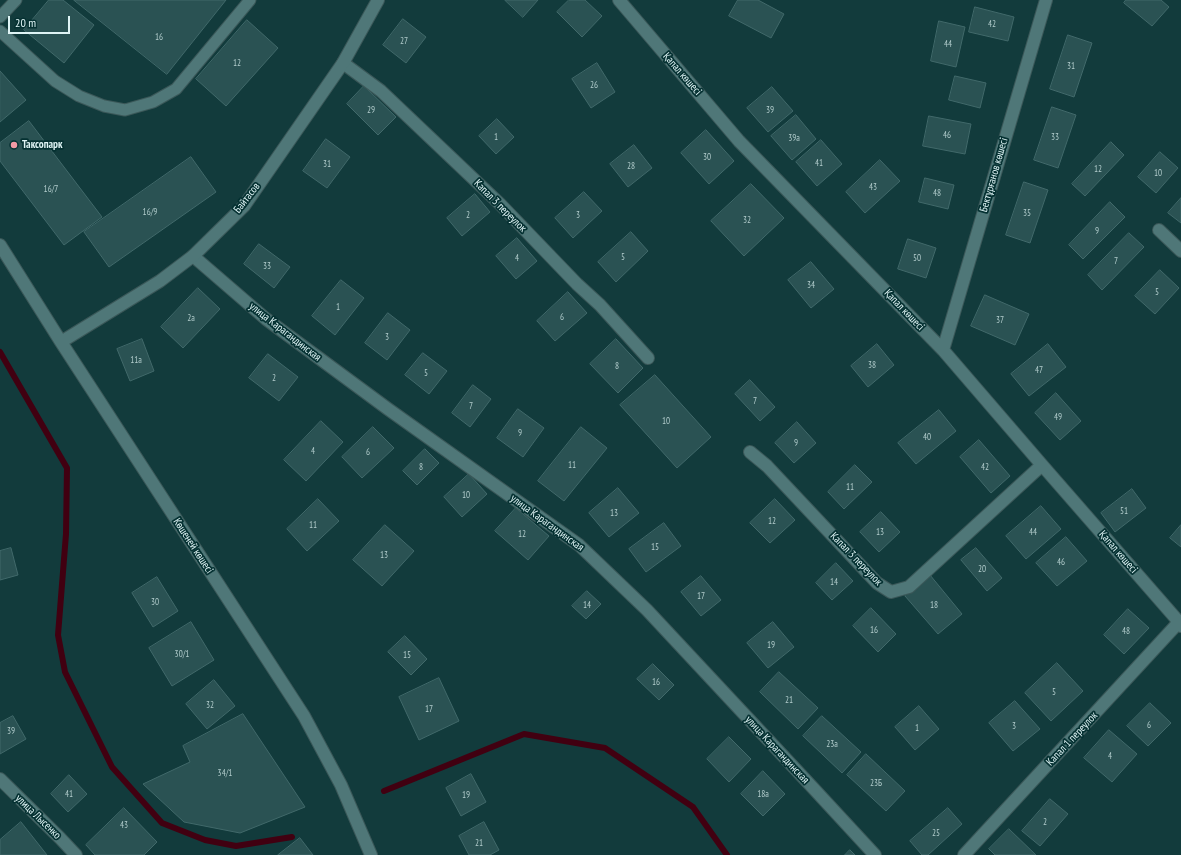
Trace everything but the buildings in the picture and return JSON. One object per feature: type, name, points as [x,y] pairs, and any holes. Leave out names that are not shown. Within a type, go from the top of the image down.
[{"type":"street","name":"Байтасов","points":[[61,342],[160,281],[193,256],[244,206],[342,63],[378,0]]},
{"type":"street","name":"Қапал көшесі","points":[[619,0],[739,141],[943,350],[1180,624]]},
{"type":"street","name":"Бектұрғанов көшесі","points":[[943,350],[1046,0]]},
{"type":"street","name":"Капал 3 переулок","points":[[342,63],[381,91],[500,204],[576,284],[600,305],[648,358]]},
{"type":"street","points":[[1159,230],[1181,251]]},
{"type":"street","name":"Көшеней көшесі","points":[[0,245],[61,342],[304,716],[341,785],[371,855]]},
{"type":"street","name":"улица Карагандинская","points":[[193,256],[266,320],[579,545],[647,610],[875,855]]},
{"type":"street","name":"Капал 3 переулок","points":[[750,452],[767,466],[877,583],[891,592],[909,587],[1042,465]]},
{"type":"street","name":"Капал 1 переулок","points":[[964,855],[1180,624]]},
{"type":"street","name":"улица Лысенко","points":[[0,779],[76,855]]},
{"type":"lane","points":[[0,17],[16,0]]},
{"type":"lane","points":[[0,31],[55,81],[79,96],[104,106],[124,110],[153,102],[176,89],[250,0]]},
{"type":"waterway","points":[[0,352],[67,468],[66,534],[58,635],[65,672],[112,767],[162,823],[205,840],[236,846],[292,837]]},
{"type":"waterway","points":[[384,791],[524,734],[605,748],[693,807],[727,855]]},
{"type":"place","name":"Таксопарк","points":[[14,145]]}]
